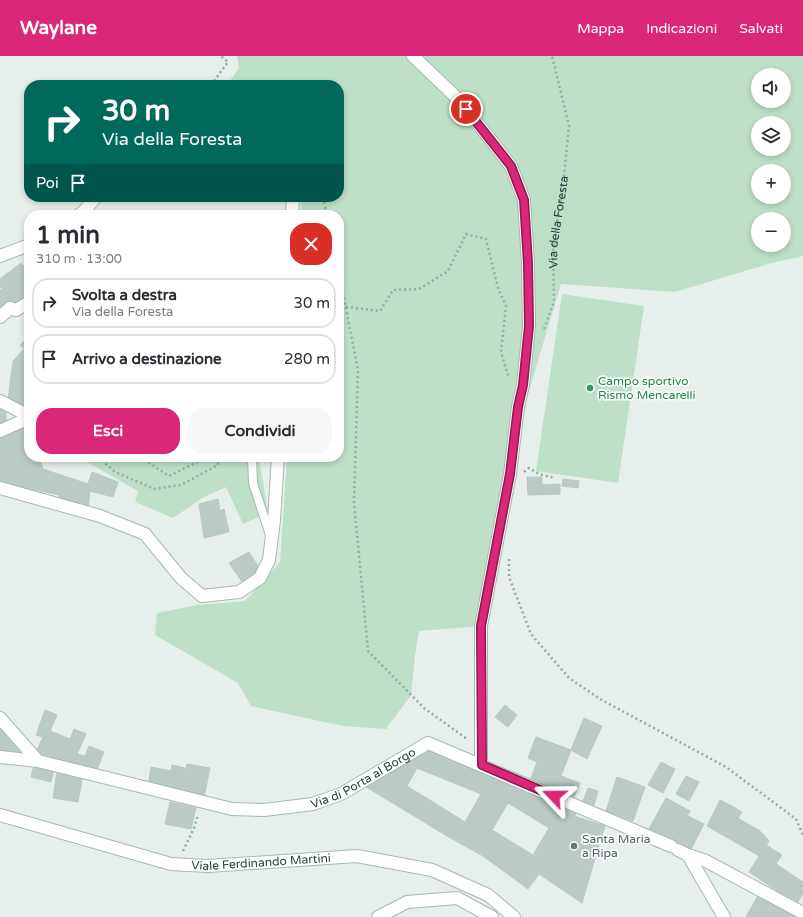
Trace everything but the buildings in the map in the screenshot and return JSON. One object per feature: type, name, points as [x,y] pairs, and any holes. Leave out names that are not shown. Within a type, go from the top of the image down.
[{"type":"street","points":[[414,56],[458,99],[511,166],[524,200],[528,263],[529,326],[523,385],[518,407],[507,485],[481,626],[482,765]]},
{"type":"street","points":[[84,210],[91,202]]},
{"type":"street","points":[[0,256],[24,247]]},
{"type":"street","points":[[0,317],[10,308],[16,310],[24,305]]},
{"type":"street","points":[[0,400],[24,414]]},
{"type":"street","points":[[0,431],[24,419]]},
{"type":"street","points":[[0,488],[100,516],[145,534],[181,578],[202,596],[239,592],[260,578],[269,560],[278,462]]},
{"type":"street","points":[[0,718],[38,761]]},
{"type":"street","name":"Via di Porta al Borgo","points":[[0,757],[38,761],[232,810],[264,810],[313,804],[341,794],[428,743],[706,861],[803,913]]},
{"type":"street","name":"Viale Ferdinando Martini","points":[[0,815],[171,864],[208,866],[357,856],[432,870],[488,895],[514,917]]},
{"type":"street","points":[[679,850],[724,917]]},
{"type":"street","points":[[378,917],[407,902],[457,898],[492,917]]},
{"type":"lane","points":[[252,462],[253,483],[272,539]]},
{"type":"path","points":[[215,80],[228,62],[221,56]]},
{"type":"path","name":"Via della Foresta","points":[[543,330],[554,302],[553,248],[563,185],[569,126],[552,56]]},
{"type":"path","points":[[346,306],[380,311],[393,290],[419,289],[448,270],[466,234],[486,239],[498,288],[506,306],[501,352],[508,375],[523,385]]},
{"type":"path","points":[[344,297],[358,370],[354,502],[368,651],[424,708],[482,750]]},
{"type":"path","points":[[104,462],[115,472],[154,489],[181,485],[218,465],[218,462]]},
{"type":"path","points":[[148,462],[169,476],[197,462]]},
{"type":"path","points":[[507,485],[529,468],[539,474],[555,478]]},
{"type":"path","points":[[510,554],[509,577],[531,634],[569,678],[600,699],[726,767],[796,819],[803,835]]},
{"type":"path","points":[[182,854],[194,828],[199,802]]},
{"type":"green space","points":[[237,56],[803,56],[803,256],[768,264],[675,292],[561,284],[513,444],[481,626],[419,631],[411,695],[386,729],[343,726],[251,706],[238,683],[155,635],[157,613],[197,605],[245,601],[280,562],[287,462],[344,462],[344,210],[301,210],[301,202],[344,202],[344,80],[231,80],[239,68]]},
{"type":"green space","name":"Campo sportivo Rismo Mencarelli","points":[[562,294],[644,306],[618,483],[536,471]]},
{"type":"green space","points":[[87,462],[260,462],[268,513],[243,524],[226,487],[204,497],[173,518],[135,502],[138,491]]},
{"type":"place","name":"Campo sportivo Rismo Mencarelli","points":[[590,388]]},
{"type":"place","name":"Santa Maria a Ripa","points":[[574,846]]},
{"type":"route","points":[[466,109],[511,166],[524,200],[528,263],[529,326],[523,385],[518,407],[510,474],[481,626],[482,765],[554,796]]}]
